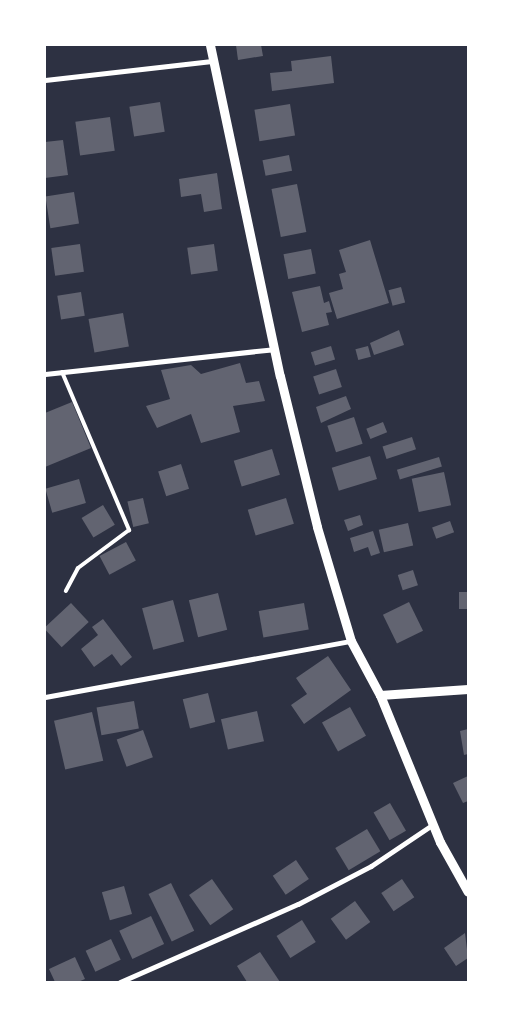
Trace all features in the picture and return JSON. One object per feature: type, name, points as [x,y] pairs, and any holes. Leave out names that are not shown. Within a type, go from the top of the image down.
[{"type":"street","points":[[210,45],[274,348],[317,527],[351,641],[380,695],[432,825],[468,892]]},
{"type":"street","points":[[45,80],[212,61]]},
{"type":"street","points":[[45,374],[274,348]]},
{"type":"street","points":[[45,697],[351,641]]},
{"type":"street","points":[[380,695],[468,689]]},
{"type":"street","points":[[120,982],[298,904],[371,866],[432,825]]},
{"type":"lane","points":[[62,372],[129,530],[78,568],[66,592]]},
{"type":"building","points":[[236,45],[261,45],[263,56],[238,60]]},
{"type":"building","points":[[331,56],[334,83],[272,91],[270,73],[292,71],[291,61]]},
{"type":"building","points":[[160,102],[165,132],[134,136],[129,107]]},
{"type":"building","points":[[290,104],[295,136],[259,141],[254,110]]},
{"type":"building","points":[[110,117],[115,151],[80,156],[75,122]]},
{"type":"building","points":[[63,140],[68,175],[45,178],[45,142]]},
{"type":"building","points":[[289,155],[292,171],[266,176],[262,160]]},
{"type":"building","points":[[217,173],[222,209],[204,212],[201,194],[181,197],[179,179]]},
{"type":"building","points":[[297,184],[306,232],[281,237],[271,189]]},
{"type":"building","points":[[74,192],[79,224],[50,228],[45,197]]},
{"type":"building","points":[[370,240],[389,303],[337,319],[329,293],[343,289],[339,274],[346,272],[339,250]]},
{"type":"building","points":[[80,244],[84,272],[55,276],[51,248]]},
{"type":"building","points":[[214,244],[218,271],[191,274],[187,248]]},
{"type":"building","points":[[311,249],[316,274],[288,279],[284,254]]},
{"type":"building","points":[[320,286],[324,303],[329,301],[332,312],[326,313],[329,325],[302,332],[292,292]]},
{"type":"building","points":[[401,287],[405,302],[393,306],[388,290]]},
{"type":"building","points":[[81,292],[85,316],[61,319],[57,296]]},
{"type":"building","points":[[123,313],[129,346],[94,353],[89,319]]},
{"type":"building","points":[[399,330],[404,345],[374,355],[370,343]]},
{"type":"building","points":[[331,346],[335,359],[315,366],[311,352]]},
{"type":"building","points":[[368,346],[371,357],[358,360],[355,349]]},
{"type":"building","points":[[240,363],[246,383],[259,381],[265,401],[233,406],[240,432],[201,443],[191,414],[157,428],[146,406],[170,399],[161,370],[191,365],[201,374]]},
{"type":"building","points":[[336,369],[342,387],[319,394],[313,376]]},
{"type":"building","points":[[346,396],[351,409],[321,423],[316,407]]},
{"type":"building","points":[[72,402],[91,448],[45,467],[45,413]]},
{"type":"building","points":[[354,417],[363,444],[336,452],[327,426]]},
{"type":"building","points":[[383,422],[387,432],[370,439],[366,429]]},
{"type":"building","points":[[412,437],[416,449],[387,459],[383,447]]},
{"type":"building","points":[[272,449],[280,475],[242,487],[234,461]]},
{"type":"building","points":[[370,456],[377,479],[339,491],[332,468]]},
{"type":"building","points":[[439,457],[442,467],[400,479],[397,470]]},
{"type":"building","points":[[181,464],[189,489],[166,496],[158,471]]},
{"type":"building","points":[[444,472],[451,505],[419,512],[412,479]]},
{"type":"building","points":[[79,479],[86,503],[52,513],[45,489]]},
{"type":"building","points":[[143,498],[149,523],[133,527],[127,502]]},
{"type":"building","points":[[286,498],[294,524],[256,536],[248,510]]},
{"type":"building","points":[[103,505],[115,525],[93,538],[82,518]]},
{"type":"building","points":[[360,515],[363,525],[348,531],[344,520]]},
{"type":"building","points":[[450,521],[454,532],[436,539],[432,527]]},
{"type":"building","points":[[408,523],[413,545],[384,552],[379,530]]},
{"type":"building","points":[[373,531],[380,553],[371,556],[368,547],[354,552],[350,538]]},
{"type":"building","points":[[126,542],[136,561],[109,575],[100,556]]},
{"type":"building","points":[[413,570],[418,585],[403,590],[398,575]]},
{"type":"building","points":[[459,592],[468,592],[468,609],[459,609]]},
{"type":"building","points":[[218,593],[227,630],[198,637],[189,600]]},
{"type":"building","points":[[173,600],[184,642],[153,650],[142,608]]},
{"type":"building","points":[[409,602],[423,631],[397,643],[383,615]]},
{"type":"building","points":[[71,603],[89,622],[62,647],[45,627]]},
{"type":"building","points":[[304,603],[309,630],[263,638],[259,611]]},
{"type":"building","points":[[103,619],[132,657],[121,666],[112,654],[94,667],[81,649],[98,635],[92,627]]},
{"type":"building","points":[[328,656],[351,690],[304,724],[291,705],[307,694],[296,678]]},
{"type":"building","points":[[208,693],[215,722],[190,728],[183,699]]},
{"type":"building","points":[[134,701],[139,729],[101,735],[97,708]]},
{"type":"building","points":[[350,707],[366,736],[338,751],[322,723]]},
{"type":"building","points":[[257,711],[264,741],[228,750],[221,719]]},
{"type":"building","points":[[92,712],[103,761],[65,769],[54,721]]},
{"type":"building","points":[[468,729],[468,754],[464,755],[460,731]]},
{"type":"building","points":[[143,730],[153,757],[127,767],[117,740]]},
{"type":"building","points":[[468,776],[468,801],[463,803],[453,783]]},
{"type":"building","points":[[390,803],[406,831],[390,840],[374,812]]},
{"type":"building","points":[[367,829],[380,851],[349,870],[335,848]]},
{"type":"building","points":[[296,860],[309,879],[286,895],[273,876]]},
{"type":"building","points":[[212,879],[233,909],[210,925],[189,895]]},
{"type":"building","points":[[402,879],[414,897],[394,911],[381,893]]},
{"type":"building","points":[[171,883],[194,931],[172,942],[149,894]]},
{"type":"building","points":[[124,886],[132,914],[110,920],[102,892]]},
{"type":"building","points":[[355,901],[370,922],[346,940],[331,919]]},
{"type":"building","points":[[151,916],[164,944],[132,959],[119,931]]},
{"type":"building","points":[[302,920],[316,942],[290,958],[277,936]]},
{"type":"building","points":[[465,933],[468,958],[456,966],[444,948]]},
{"type":"building","points":[[111,939],[121,960],[95,972],[86,951]]},
{"type":"building","points":[[260,952],[280,982],[247,982],[237,966]]},
{"type":"building","points":[[75,957],[85,979],[78,982],[55,982],[49,969]]}]
